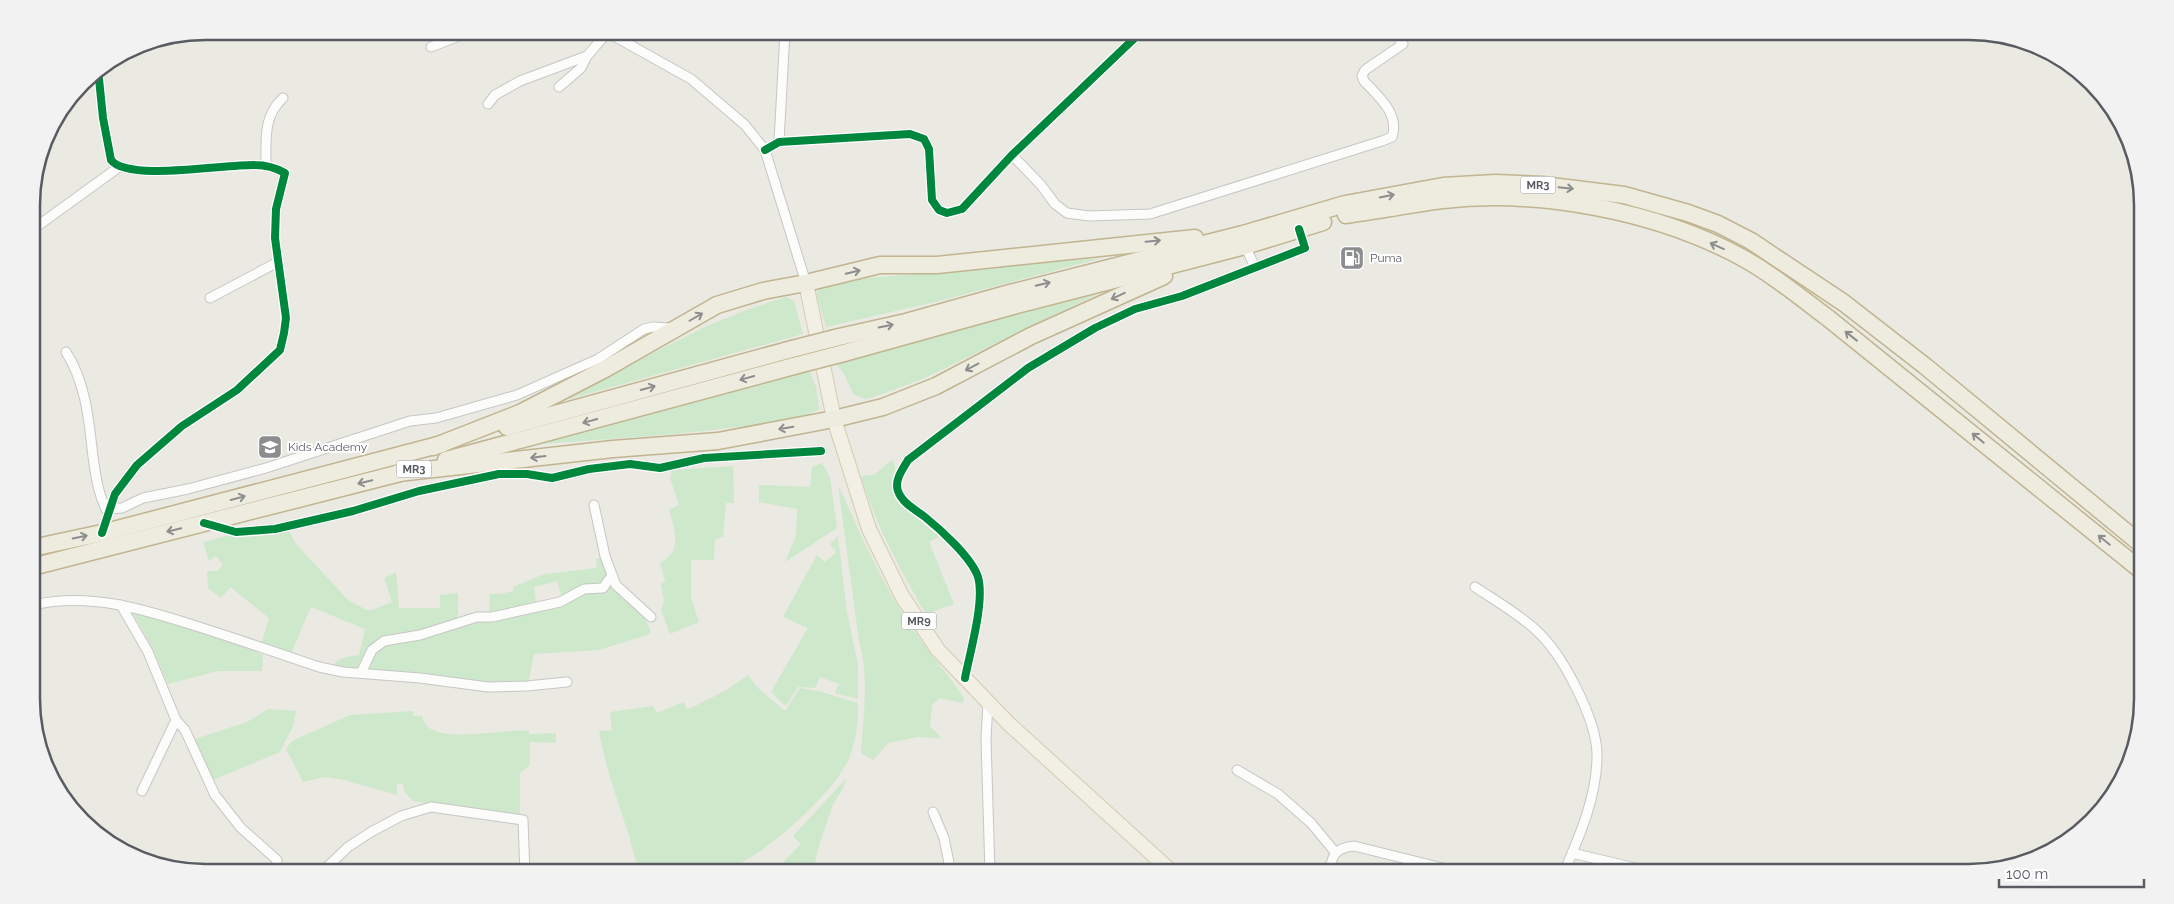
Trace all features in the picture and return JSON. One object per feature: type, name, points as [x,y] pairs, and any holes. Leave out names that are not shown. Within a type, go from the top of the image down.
[{"type":"highway","name":"MR3","points":[[40,565],[398,473],[844,353],[1244,240],[1345,204],[1443,186],[1495,183],[1587,190],[1624,195],[1688,213],[1718,224],[1751,241],[1844,303],[1925,366],[2134,538]]},
{"type":"highway","name":"MR3","points":[[40,546],[102,533],[433,447],[839,336],[906,322],[1010,293],[1244,240],[1299,230],[1348,215],[1444,200],[1493,198],[1584,205],[1654,221],[1680,230],[1741,257],[1786,287],[1908,381],[2134,565]]},
{"type":"highway","points":[[433,447],[520,412],[605,369],[717,305],[764,291],[880,265],[946,264],[1028,257],[1124,244],[1244,240]]},
{"type":"highway","points":[[398,473],[613,449],[718,441],[834,419],[883,407],[936,386],[1032,336],[1147,282],[1244,240]]},
{"type":"main road","name":"MR9","points":[[806,283],[834,419],[868,529],[902,596],[938,650],[1008,723],[1164,864]]},
{"type":"street","points":[[431,47],[449,40]]},
{"type":"street","points":[[559,87],[581,68],[600,40]]},
{"type":"street","points":[[621,40],[692,79],[745,124],[765,150],[806,283]]},
{"type":"street","points":[[778,142],[784,40]]},
{"type":"street","points":[[765,150],[778,142],[910,134],[924,139],[929,149],[932,200],[940,210],[947,213],[962,209],[1012,155],[1133,40]]},
{"type":"street","points":[[1012,155],[1041,185],[1055,204],[1067,213],[1090,216],[1150,214],[1382,142],[1392,137],[1394,131],[1388,106],[1364,81],[1362,76],[1365,70],[1403,44],[1400,40]]},
{"type":"street","points":[[488,104],[504,89],[538,74],[588,56]]},
{"type":"street","points":[[99,78],[103,118],[111,160],[119,167],[142,171],[174,171],[220,166],[257,165],[266,166],[285,173],[276,208],[275,238],[286,318],[280,350],[237,390],[182,426],[137,465],[115,494],[102,533]]},
{"type":"street","points":[[266,166],[266,139],[269,119],[273,108],[284,98]]},
{"type":"street","points":[[40,224],[119,167]]},
{"type":"street","points":[[965,678],[980,593],[978,575],[967,558],[927,518],[903,500],[897,491],[897,480],[908,460],[1028,368],[1095,328],[1136,310],[1182,296],[1305,248],[1299,230]]},
{"type":"street","points":[[1244,240],[1255,267]]},
{"type":"street","points":[[210,298],[278,262]]},
{"type":"street","points":[[109,511],[122,508],[143,498],[249,473],[410,421],[436,418],[517,395],[598,359],[644,330],[653,327],[675,329]]},
{"type":"street","points":[[66,352],[81,386],[86,406],[98,490],[109,511]]},
{"type":"street","points":[[204,523],[236,532],[275,529],[353,511],[419,491],[499,474],[527,474],[552,478],[589,469],[630,464],[660,468],[704,458],[822,451]]},
{"type":"street","points":[[594,505],[605,556],[616,584],[651,617]]},
{"type":"street","points":[[360,673],[372,650],[384,641],[420,634],[477,617],[492,617],[560,602],[584,589],[603,588],[612,575]]},
{"type":"street","points":[[1476,587],[1538,632],[1570,674],[1590,721],[1597,752],[1592,800],[1567,864]]},
{"type":"street","points":[[40,604],[66,600],[108,602],[140,608],[319,668],[488,687],[567,682]]},
{"type":"street","points":[[121,605],[148,652],[176,720],[190,738],[215,794],[241,828],[276,860],[277,864]]},
{"type":"street","points":[[988,702],[986,738],[990,864]]},
{"type":"street","points":[[142,791],[176,720]]},
{"type":"street","points":[[1237,770],[1278,794],[1311,822],[1335,852]]},
{"type":"street","points":[[330,864],[348,847],[371,832],[401,816],[431,807],[523,820],[525,864]]},
{"type":"street","points":[[933,812],[944,838],[949,864]]},
{"type":"street","points":[[1331,864],[1335,852],[1342,847],[1354,846],[1427,864]]},
{"type":"street","points":[[1572,853],[1618,864]]},
{"type":"green space","points":[[1102,258],[939,301],[826,327],[817,297],[817,288],[857,279]]},
{"type":"green space","points":[[1106,290],[925,378],[874,397],[865,399],[854,395],[843,372],[832,360]]},
{"type":"green space","points":[[786,297],[794,301],[803,334],[551,404],[707,326],[746,310]]},
{"type":"green space","points":[[808,367],[816,387],[819,409],[800,418],[769,424],[683,433],[517,446]]},
{"type":"green space","points":[[893,459],[904,507],[939,537],[929,542],[954,604],[926,614],[881,530],[861,476],[874,475]]},
{"type":"green space","points":[[822,463],[830,477],[837,528],[785,562],[796,536],[797,509],[759,502],[759,485],[810,487],[812,467]]},
{"type":"green space","points":[[733,466],[734,503],[726,503],[723,537],[715,539],[714,560],[691,560],[691,598],[699,622],[670,634],[661,610],[664,601],[661,584],[665,581],[660,563],[667,558],[675,546],[675,532],[669,509],[679,505],[670,478],[672,470]]},
{"type":"green space","points":[[838,485],[872,558],[895,601],[964,698],[962,703],[939,698],[932,705],[930,726],[941,738],[917,737],[888,743],[873,760],[862,754],[861,750],[865,695],[864,668]]},
{"type":"green space","points":[[288,530],[296,544],[349,601],[369,611],[392,602],[384,578],[396,572],[399,608],[440,608],[440,595],[458,593],[458,618],[421,632],[386,637],[358,670],[332,668],[340,660],[359,655],[365,629],[311,607],[290,656],[261,645],[269,618],[230,587],[221,598],[208,588],[207,571],[217,571],[223,565],[216,556],[209,561],[203,542],[235,534]]},
{"type":"green space","points":[[838,536],[847,612],[858,665],[858,699],[835,693],[839,684],[820,677],[815,688],[798,687],[786,706],[771,692],[808,628],[783,617],[817,555],[825,562],[836,552],[830,544]]},
{"type":"green space","points":[[601,557],[609,574],[602,585],[562,597],[557,581],[534,587],[536,601],[525,607],[501,612],[489,612],[490,594],[514,591],[513,587],[544,574],[597,568],[596,559]]},
{"type":"green space","points":[[612,580],[644,616],[651,632],[647,635],[599,650],[534,654],[528,683],[482,685],[366,669],[373,654],[380,646],[463,623],[560,604]]},
{"type":"green space","points":[[133,613],[231,640],[263,655],[262,671],[218,671],[168,684],[150,643]]},
{"type":"green space","points":[[748,675],[758,688],[785,711],[800,688],[818,691],[858,703],[854,743],[850,756],[842,771],[811,808],[771,843],[738,864],[637,864],[608,771],[599,731],[612,730],[610,712],[653,706],[657,713],[684,702],[687,710],[725,691]]},
{"type":"green space","points":[[268,709],[296,711],[293,726],[280,752],[213,780],[195,739],[247,722]]},
{"type":"green space","points":[[413,711],[413,716],[422,716],[428,727],[437,732],[449,734],[462,735],[518,731],[529,731],[529,734],[556,733],[556,743],[530,742],[530,765],[520,773],[520,817],[413,801],[404,791],[403,784],[397,784],[397,795],[344,780],[325,777],[303,782],[286,749],[292,741],[350,715]]},
{"type":"green space","points":[[846,779],[844,787],[832,807],[814,864],[781,864],[801,844],[793,836]]},
{"type":"cycle path","points":[[765,150],[779,142],[910,134],[924,139],[929,149],[932,200],[939,210],[947,213],[962,209],[1012,155],[1133,40]]},
{"type":"cycle path","points":[[99,78],[103,118],[111,160],[121,166],[137,170],[156,171],[259,165],[271,167],[285,173],[276,209],[275,238],[286,318],[280,350],[237,390],[182,426],[137,465],[115,494],[102,533]]},
{"type":"cycle path","points":[[965,678],[980,599],[978,577],[975,569],[955,544],[906,503],[900,495],[897,483],[908,460],[1028,368],[1095,328],[1135,309],[1182,296],[1305,248],[1299,229]]},
{"type":"cycle path","points":[[204,523],[236,532],[275,529],[353,511],[419,491],[499,474],[527,474],[552,478],[589,469],[630,464],[660,468],[704,458],[821,451]]},
{"type":"place","name":"Puma","points":[[1352,258]]},
{"type":"place","name":"Kids Academy","points":[[270,447]]}]
